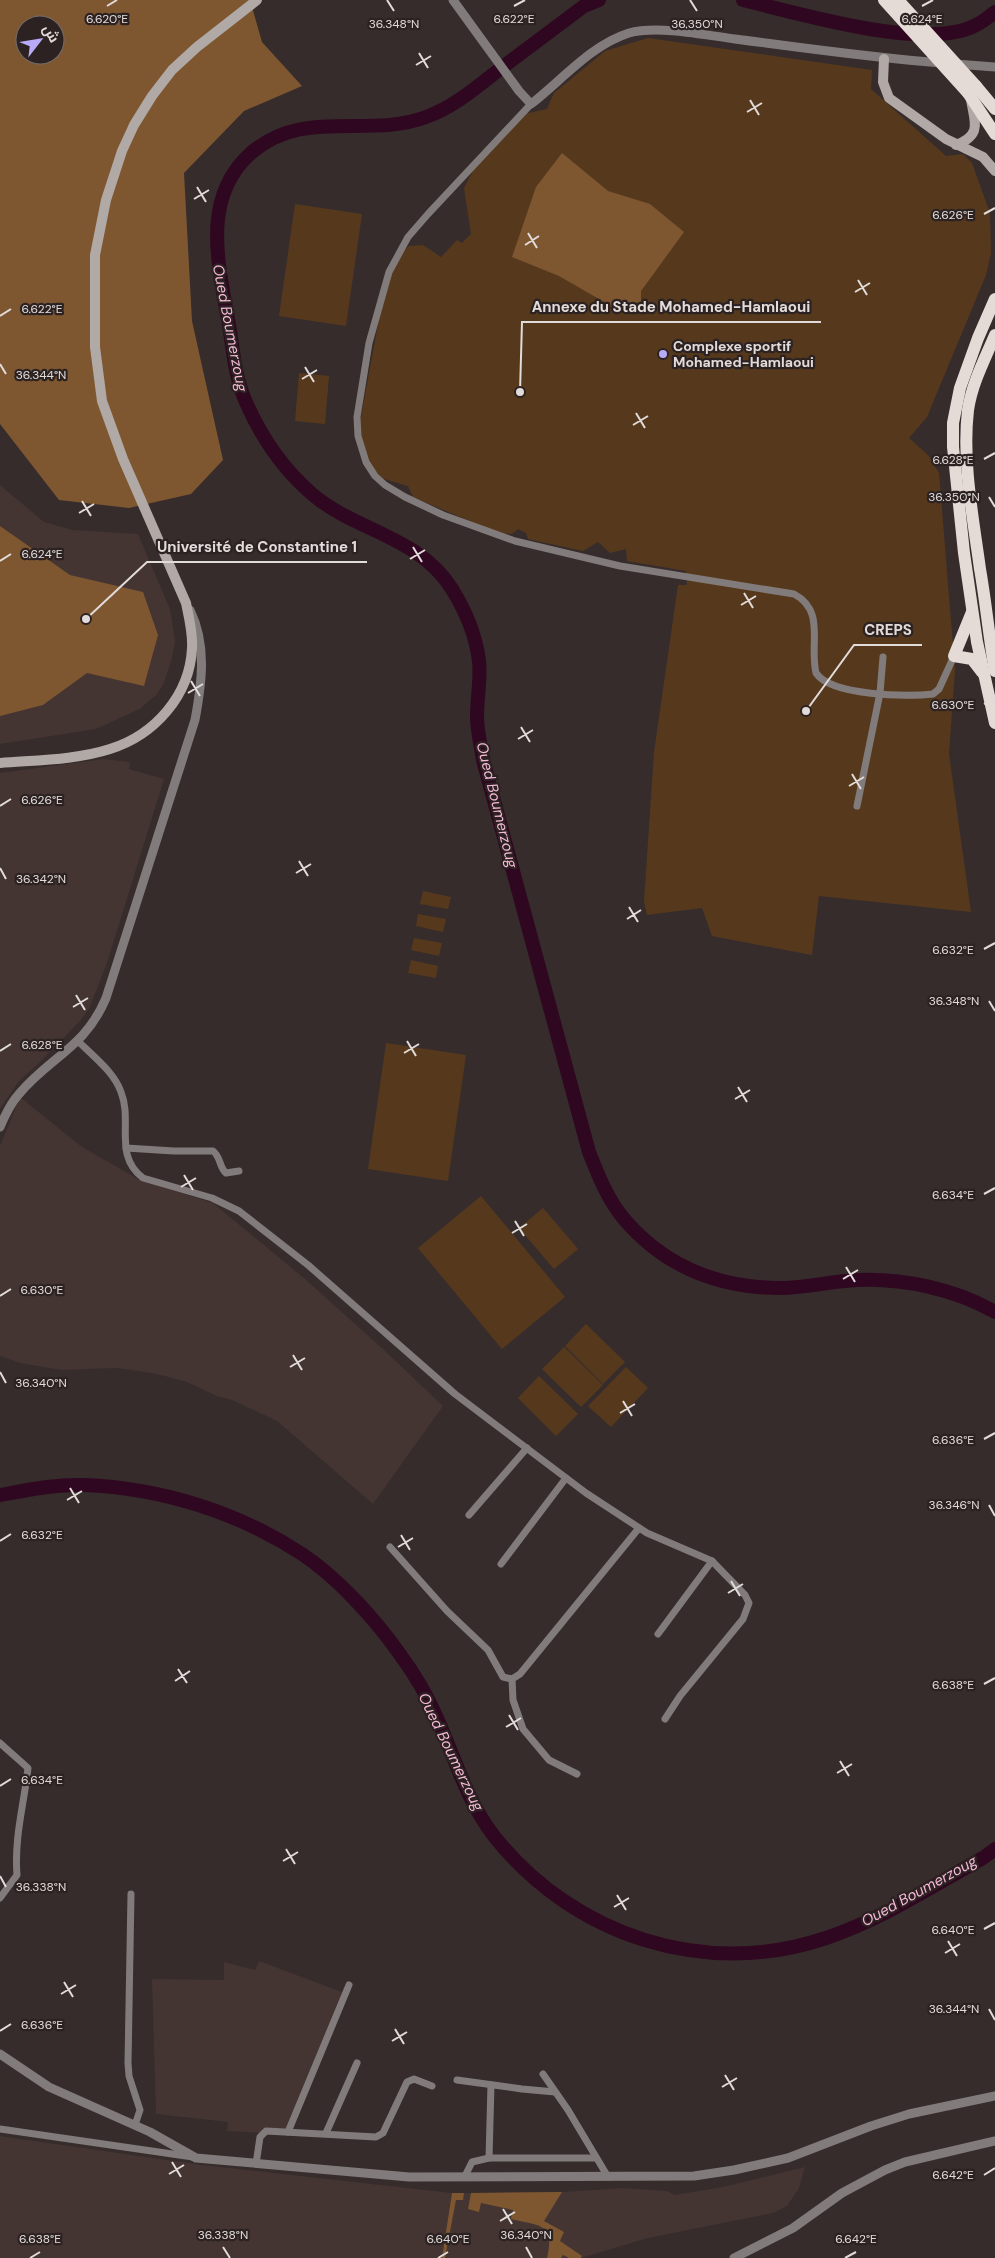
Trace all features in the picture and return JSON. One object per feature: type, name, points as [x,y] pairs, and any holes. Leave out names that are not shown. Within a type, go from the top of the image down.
[{"type":"highway","points":[[884,0],[972,92],[995,109]]},
{"type":"highway","points":[[898,0],[972,92],[995,134]]},
{"type":"highway","points":[[995,299],[967,366],[953,423],[956,487],[972,612],[995,723]]},
{"type":"highway","points":[[995,335],[974,382],[968,408],[966,435],[968,474],[988,632],[995,671]]},
{"type":"highway","points":[[983,584],[992,614],[995,633]]},
{"type":"highway","points":[[972,612],[954,656],[976,662],[987,684]]},
{"type":"main road","points":[[0,763],[110,750],[141,735],[156,724],[171,707],[183,686],[190,665],[192,648],[191,625],[186,603],[123,459],[102,401],[95,347],[95,255],[106,200],[122,151],[134,125],[152,96],[172,70],[197,47],[257,0]]},
{"type":"main road","points":[[884,59],[883,82],[889,98],[956,145],[983,156],[995,171]]},
{"type":"main road","points":[[956,145],[969,140],[974,133],[975,121],[972,92]]},
{"type":"street","points":[[453,0],[519,91],[531,104]]},
{"type":"street","points":[[954,656],[939,689],[933,694],[880,693],[841,687],[819,678],[816,673],[812,609],[803,599],[794,594],[620,566],[508,538],[443,515],[405,497],[380,481],[366,462],[358,436],[357,417],[369,343],[388,272],[403,245],[428,214],[531,104],[603,46],[631,32],[667,31],[702,34],[884,59],[995,67]]},
{"type":"street","points":[[0,1127],[10,1106],[19,1093],[79,1042],[99,1014],[106,998],[195,720],[201,686],[201,642],[197,624],[186,603]]},
{"type":"street","points":[[857,806],[880,693],[883,656]]},
{"type":"street","points":[[79,1042],[103,1066],[121,1091],[124,1102],[126,1148],[130,1166],[143,1178],[226,1203],[308,1264],[455,1394],[566,1478],[663,1542],[712,1561],[745,1595],[750,1603],[743,1619],[680,1696],[665,1718]]},
{"type":"street","points":[[126,1148],[213,1151],[219,1158],[226,1173],[239,1171]]},
{"type":"street","points":[[469,1515],[527,1448]]},
{"type":"street","points":[[501,1564],[566,1478]]},
{"type":"street","points":[[390,1547],[447,1610],[488,1650],[503,1677],[512,1679],[520,1674],[640,1528]]},
{"type":"street","points":[[658,1634],[712,1561]]},
{"type":"street","points":[[512,1679],[513,1700],[523,1729],[549,1760],[578,1774]]},
{"type":"street","points":[[0,1742],[28,1768],[25,1796],[19,1818],[16,1862],[18,1875],[0,1898]]},
{"type":"street","points":[[131,1894],[128,2063],[129,2076],[140,2110],[136,2126]]},
{"type":"street","points":[[288,2132],[349,1984]]},
{"type":"street","points":[[0,2054],[49,2086],[136,2126],[196,2158]]},
{"type":"street","points":[[326,2134],[358,2063]]},
{"type":"street","points":[[543,2074],[608,2177]]},
{"type":"street","points":[[256,2164],[262,2133],[273,2130],[376,2137],[384,2133],[407,2082],[414,2080],[432,2086]]},
{"type":"street","points":[[458,2080],[491,2086],[555,2092]]},
{"type":"street","points":[[489,2158],[491,2086]]},
{"type":"street","points":[[0,2129],[196,2158],[409,2177],[694,2176],[734,2170],[805,2152],[870,2126],[909,2114],[995,2096]]},
{"type":"street","points":[[734,2258],[793,2228],[842,2193],[885,2170],[906,2162],[995,2141]]},
{"type":"street","points":[[465,2176],[472,2162],[489,2158],[596,2158]]},
{"type":"shaded area","points":[[0,0],[250,0],[262,42],[302,86],[244,111],[184,173],[192,321],[223,460],[191,494],[129,508],[59,500],[0,424]]},
{"type":"shaded area","name":"Complexe sportif Mohamed-Hamlaoui","points":[[648,38],[872,70],[871,89],[946,156],[963,154],[972,163],[990,213],[991,253],[986,275],[927,417],[909,438],[929,456],[939,473],[955,670],[949,754],[971,912],[819,896],[812,955],[712,936],[702,908],[647,915],[644,902],[654,752],[678,585],[687,585],[686,571],[627,561],[626,549],[610,553],[598,542],[583,551],[528,539],[526,533],[518,529],[512,534],[498,533],[413,497],[408,486],[381,478],[362,454],[359,428],[384,292],[398,256],[409,246],[423,245],[441,257],[457,240],[462,243],[471,234],[464,188],[476,165],[524,114],[547,109],[554,93],[605,51]]},
{"type":"shaded area","points":[[562,153],[608,191],[650,204],[684,232],[641,291],[641,301],[620,311],[559,276],[512,257],[536,187]]},
{"type":"shaded area","points":[[295,204],[362,214],[346,326],[279,316]]},
{"type":"shaded area","points":[[299,373],[329,376],[325,424],[295,421]]},
{"type":"shaded area","points":[[0,485],[44,522],[73,530],[138,534],[170,609],[175,641],[164,683],[157,694],[140,709],[96,729],[0,744]]},
{"type":"shaded area","points":[[0,526],[70,575],[143,592],[158,635],[144,686],[87,673],[43,705],[0,716]]},
{"type":"shaded area","points":[[103,759],[130,762],[129,769],[164,779],[107,963],[89,1009],[80,1021],[19,1081],[0,1109],[0,773]]},
{"type":"shaded area","points":[[423,891],[451,897],[448,909],[420,904]]},
{"type":"shaded area","points":[[418,914],[446,919],[443,932],[416,926]]},
{"type":"shaded area","points":[[414,938],[442,943],[439,956],[411,950]]},
{"type":"shaded area","points":[[411,960],[438,966],[436,978],[408,973]]},
{"type":"shaded area","points":[[386,1043],[466,1055],[448,1181],[368,1169]]},
{"type":"shaded area","points":[[20,1097],[82,1147],[140,1180],[213,1203],[305,1279],[443,1406],[373,1504],[277,1421],[187,1382],[157,1374],[117,1368],[61,1370],[20,1363],[0,1356],[0,1146]]},
{"type":"shaded area","points":[[481,1196],[565,1297],[502,1349],[418,1248]]},
{"type":"shaded area","points":[[543,1208],[578,1249],[554,1269],[519,1228]]},
{"type":"shaded area","points":[[586,1324],[625,1362],[603,1384],[565,1346]]},
{"type":"shaded area","points":[[564,1347],[603,1385],[581,1407],[542,1369]]},
{"type":"shaded area","points":[[626,1367],[648,1388],[611,1427],[588,1406]]},
{"type":"shaded area","points":[[539,1376],[578,1414],[556,1436],[518,1398]]},
{"type":"shaded area","points":[[259,1961],[342,1992],[284,2134],[227,2131],[228,2122],[156,2114],[152,1979],[224,1980],[224,1962],[255,1970]]},
{"type":"shaded area","points":[[0,2136],[202,2165],[452,2193],[562,2192],[623,2188],[667,2191],[674,2195],[723,2187],[805,2167],[799,2188],[787,2206],[773,2213],[648,2238],[581,2258],[0,2258]]},
{"type":"shaded area","points":[[562,2192],[544,2221],[564,2232],[560,2241],[582,2256],[581,2258],[569,2258],[563,2255],[561,2258],[547,2258],[549,2238],[547,2232],[537,2225],[511,2219],[513,2210],[481,2203],[479,2212],[468,2209],[471,2193]]},
{"type":"shaded area","points":[[452,2193],[464,2193],[463,2200],[456,2200],[445,2258],[442,2258]]},
{"type":"waterway","name":"Oued Boumerzoug","points":[[599,0],[584,6],[465,96],[436,113],[404,123],[314,127],[293,131],[271,139],[251,153],[235,171],[225,191],[219,212],[217,234],[221,280],[239,382],[251,413],[265,439],[291,474],[329,507],[405,545],[422,557],[438,571],[452,589],[465,614],[473,633],[479,661],[477,722],[483,760],[589,1152],[608,1196],[618,1212],[640,1236],[657,1250],[675,1262],[715,1279],[736,1284],[781,1288],[857,1280],[910,1283],[946,1291],[995,1312]]},
{"type":"waterway","name":"Oued Boumerzoug","points":[[743,0],[861,28],[926,34],[954,32],[979,24],[995,12]]},
{"type":"waterway","name":"Oued Boumerzoug","points":[[0,1495],[63,1485],[113,1487],[142,1491],[198,1505],[225,1515],[252,1526],[302,1554],[329,1574],[355,1599],[379,1626],[409,1668],[424,1692],[443,1731],[468,1793],[494,1836],[526,1871],[562,1900],[602,1923],[644,1940],[689,1950],[734,1953],[780,1949],[826,1938],[867,1922],[886,1912],[983,1858],[995,1849]]},
{"type":"place","name":"Complexe sportif Mohamed-Hamlaoui","points":[[663,354]]},
{"type":"place","name":"Annexe du Stade Mohamed-Hamlaoui","points":[[520,392]]},
{"type":"place","name":"Université de Constantine 1","points":[[86,619]]},
{"type":"place","name":"CREPS","points":[[806,711]]}]
